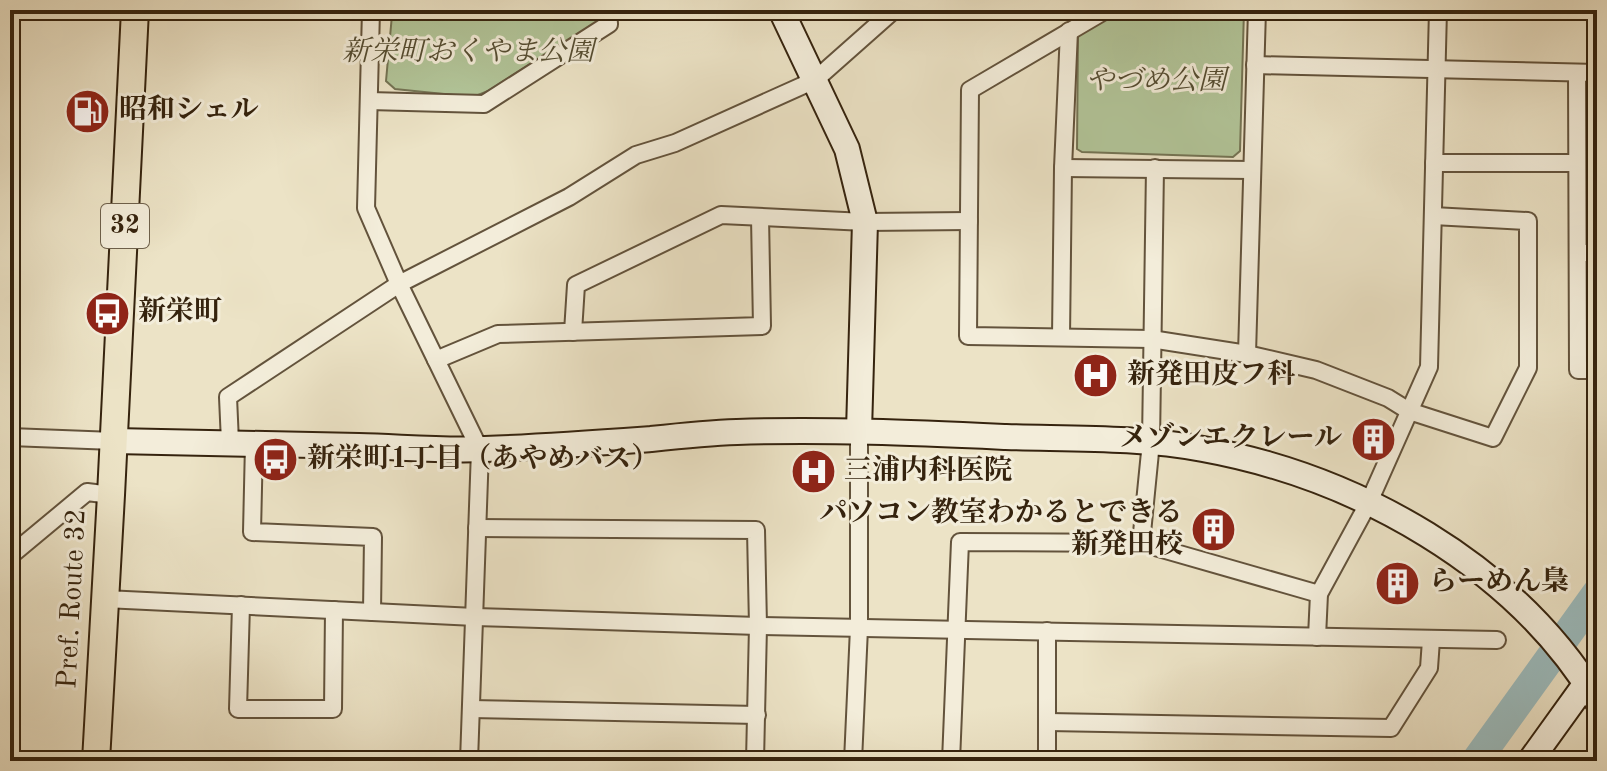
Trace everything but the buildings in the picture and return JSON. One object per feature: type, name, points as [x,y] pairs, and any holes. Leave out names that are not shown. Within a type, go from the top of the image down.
[{"type":"main road","name":"32","points":[[114,441],[135,10]]},
{"type":"main road","name":"Pref. Route 32","points":[[96,761],[114,441]]},
{"type":"street","points":[[371,10],[366,208],[399,284],[480,450],[469,761]]},
{"type":"street","points":[[369,101],[484,104],[609,24],[608,10]]},
{"type":"street","points":[[781,10],[847,149],[865,222],[859,431],[859,628],[853,761]]},
{"type":"street","points":[[372,612],[373,537],[252,532],[242,443],[228,397],[399,284],[569,197],[636,155],[675,143],[815,80],[894,10]]},
{"type":"street","points":[[1106,10],[970,90],[968,336],[1151,339],[1247,354],[1316,370],[1388,398],[1409,411],[1493,438],[1528,368],[1528,221],[1433,216]]},
{"type":"street","points":[[1247,354],[1257,10]]},
{"type":"street","points":[[1317,637],[1319,594],[1369,502],[1429,367],[1438,10]]},
{"type":"street","points":[[1061,337],[1063,168],[1069,31]]},
{"type":"street","points":[[1255,65],[1597,73]]},
{"type":"street","points":[[1577,73],[1578,370],[1597,370]]},
{"type":"street","points":[[1434,163],[1577,163]]},
{"type":"street","points":[[1063,168],[1252,170]]},
{"type":"street","points":[[1141,543],[1151,442],[1155,168]]},
{"type":"street","points":[[573,332],[576,285],[721,215],[865,222],[969,221]]},
{"type":"street","points":[[436,360],[498,334],[762,326],[760,217]]},
{"type":"street","points":[[1578,253],[1597,253]]},
{"type":"street","points":[[10,437],[480,450],[736,432],[859,431],[1151,442],[1200,448],[1262,462],[1329,484],[1369,502],[1431,537],[1476,568],[1537,622],[1593,684],[1530,761]]},
{"type":"street","points":[[10,556],[87,492],[111,495]]},
{"type":"street","points":[[477,528],[756,530],[758,626],[755,761]]},
{"type":"street","points":[[951,761],[960,542],[1141,543],[1319,594]]},
{"type":"street","points":[[105,599],[475,617],[758,626],[1497,640]]},
{"type":"street","points":[[241,605],[238,709],[333,709],[334,610]]},
{"type":"street","points":[[1047,631],[1047,761]]},
{"type":"street","points":[[1048,722],[1391,728],[1429,668],[1431,640]]},
{"type":"street","points":[[471,709],[757,715]]},
{"type":"green space","name":"新栄町おくやま公園","points":[[397,10],[603,10],[601,19],[488,91],[473,97],[395,89],[386,81],[392,15]]},
{"type":"green space","name":"やづめ公園","points":[[1118,10],[1244,10],[1240,151],[1233,157],[1082,152],[1077,149],[1078,33]]},
{"type":"water","points":[[1597,572],[1597,604],[1584,624],[1570,609]]},
{"type":"waterway","points":[[1476,761],[1597,593]]},
{"type":"place","name":"昭和シェル","points":[[88,111]]},
{"type":"place","name":"新栄町","points":[[107,313]]},
{"type":"place","name":"新発田皮フ科","points":[[1096,376]]},
{"type":"place","name":"メゾンエクレール","points":[[1373,439]]},
{"type":"place","name":"新栄町1丁目（あやめバス）","points":[[276,460]]},
{"type":"place","name":"三浦内科医院","points":[[813,472]]},
{"type":"place","name":"パソコン教室わかるとできる 新発田校","points":[[1214,530]]},
{"type":"place","name":"らーめん梟","points":[[1398,583]]}]
